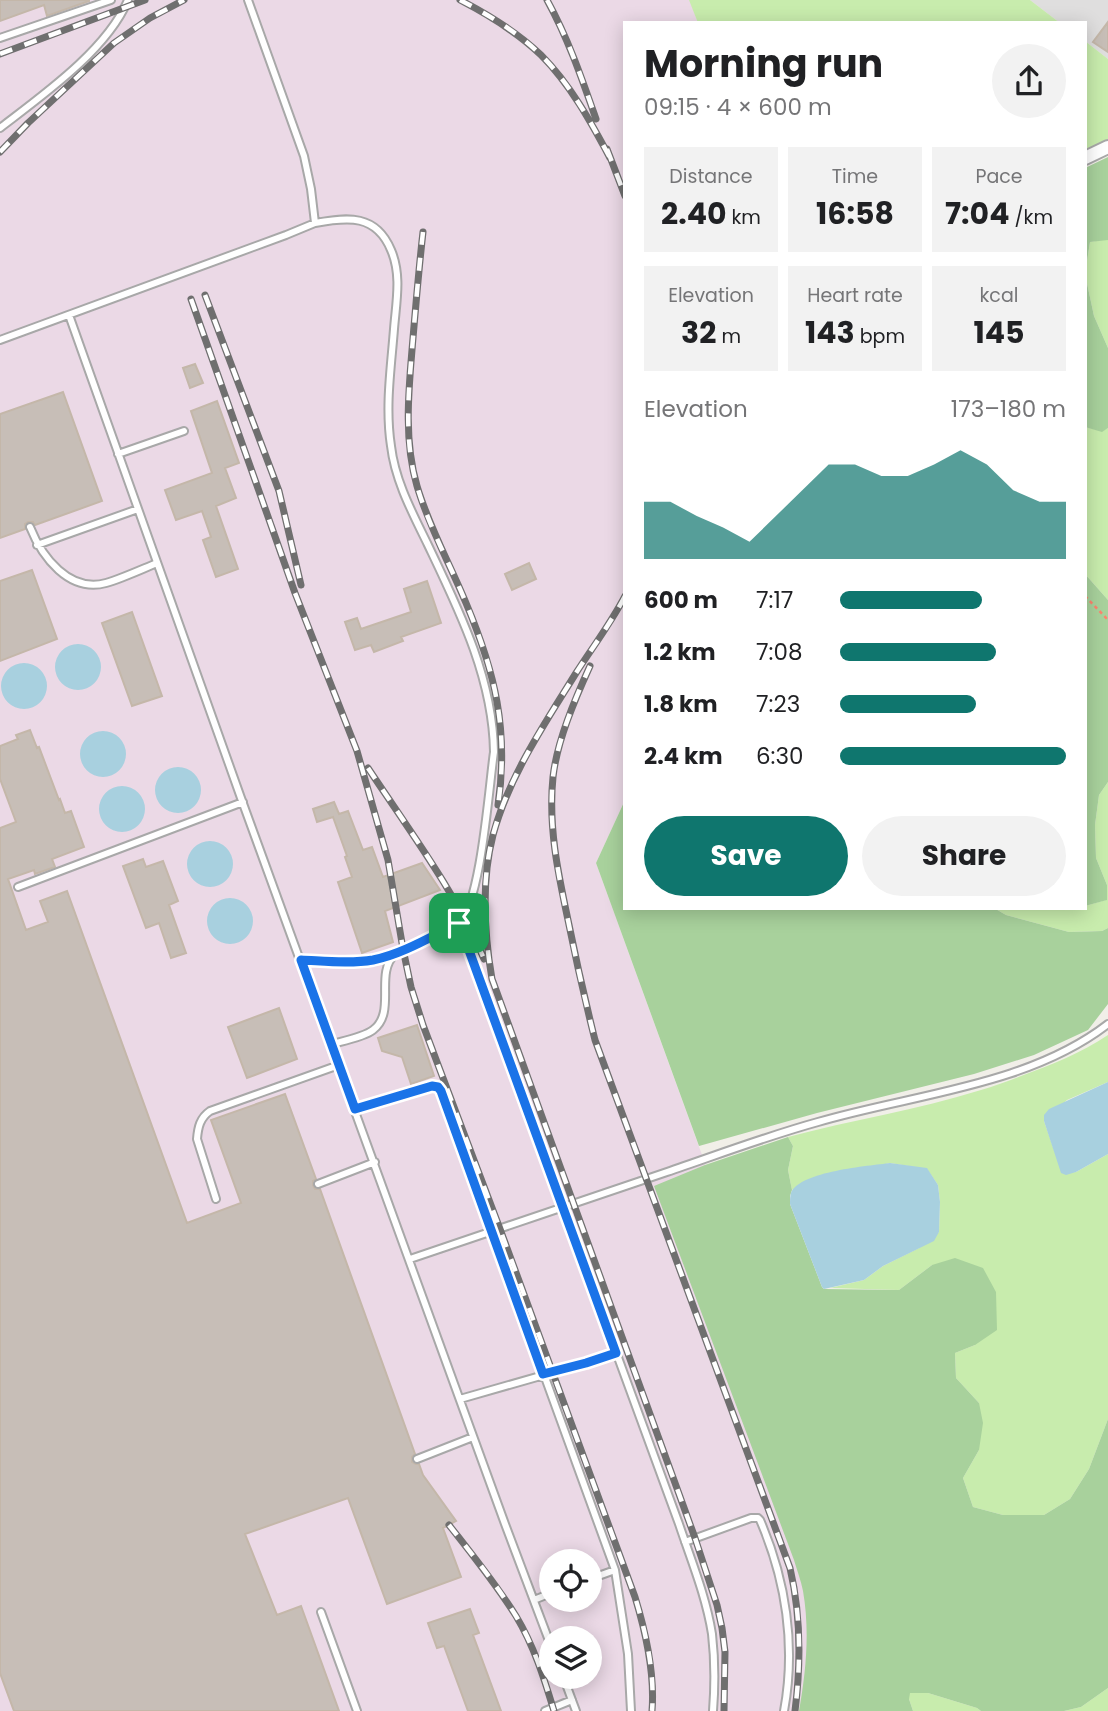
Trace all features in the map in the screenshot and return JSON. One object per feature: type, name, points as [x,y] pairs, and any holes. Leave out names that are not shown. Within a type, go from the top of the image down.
[{"type":"street","points":[[1087,157],[1108,147]]},
{"type":"lane","points":[[0,37],[111,0]]},
{"type":"lane","points":[[0,128],[42,96],[99,43],[121,17],[128,0]]},
{"type":"lane","points":[[248,0],[304,156],[315,223]]},
{"type":"lane","points":[[0,340],[315,223],[355,218],[364,220],[384,236],[391,249],[395,262],[397,291],[388,414],[391,447],[408,503],[453,597],[475,653],[491,712],[494,751],[478,873],[465,918],[395,954],[373,960],[301,960]]},
{"type":"lane","points":[[69,315],[243,802],[544,1626]]},
{"type":"lane","points":[[118,454],[184,431]]},
{"type":"lane","points":[[37,545],[138,509]]},
{"type":"lane","points":[[30,527],[37,545],[57,569],[83,584],[105,583],[157,563]]},
{"type":"lane","points":[[18,887],[243,802]]},
{"type":"lane","points":[[459,923],[685,1542],[706,1607],[715,1672],[713,1711]]},
{"type":"lane","points":[[332,1044],[369,1033],[380,1022],[384,1013],[385,972],[388,960],[395,954]]},
{"type":"lane","points":[[410,1259],[816,1122],[990,1080],[1068,1049],[1108,1024]]},
{"type":"lane","points":[[216,1199],[197,1139],[204,1115],[340,1065]]},
{"type":"lane","points":[[355,1109],[432,1086],[441,1091],[615,1570],[628,1654],[631,1711]]},
{"type":"lane","points":[[318,1184],[374,1163]]},
{"type":"lane","points":[[460,1399],[616,1353]]},
{"type":"lane","points":[[417,1459],[473,1437]]},
{"type":"lane","points":[[685,1542],[751,1518],[760,1520],[779,1575],[786,1612],[790,1667],[784,1711]]},
{"type":"lane","points":[[602,1575],[615,1570]]},
{"type":"lane","points":[[534,1600],[539,1598]]},
{"type":"lane","points":[[321,1612],[357,1711]]},
{"type":"lane","points":[[568,1689],[576,1711]]},
{"type":"lane","points":[[545,1711],[572,1700]]},
{"type":"path","points":[[1087,598],[1108,620]]},
{"type":"shaded area","points":[[0,0],[690,0],[697,21],[623,21],[623,804],[596,863],[904,1711],[0,1711]]},
{"type":"shaded area","points":[[1030,0],[1108,0],[1108,59],[1087,43],[1087,21],[1057,21]]},
{"type":"green space","points":[[689,0],[1030,0],[1057,21],[697,21]]},
{"type":"green space","points":[[1087,43],[1108,59],[1108,139],[1087,150]]},
{"type":"green space","points":[[1108,157],[1108,240],[1090,242],[1087,261],[1087,167]]},
{"type":"green space","points":[[1108,240],[1108,348],[1094,316],[1087,283],[1090,242]]},
{"type":"green space","points":[[1087,283],[1094,316],[1108,348],[1108,428],[1102,432],[1087,428]]},
{"type":"green space","points":[[1087,427],[1102,431],[1108,428],[1108,600],[1087,576]]},
{"type":"green space","points":[[1087,576],[1108,600],[1108,782],[1099,795],[1095,825],[1096,858],[1107,885],[1107,900],[1087,905]]},
{"type":"green space","points":[[1108,782],[1108,928],[1102,931],[1069,932],[1006,915],[997,910],[1087,910],[1087,905],[1106,900],[1107,885],[1096,858],[1095,825],[1099,795]]},
{"type":"green space","points":[[623,804],[623,910],[997,910],[1006,915],[1069,932],[1102,931],[1108,928],[1108,1004],[1088,1030],[1034,1055],[974,1074],[699,1146],[596,863]]},
{"type":"green space","points":[[1108,1035],[1108,1082],[1067,1100],[1044,1121],[1062,1173],[1076,1172],[1108,1154],[1108,1419],[1089,1469],[1070,1499],[1044,1515],[1003,1515],[973,1507],[963,1478],[979,1450],[979,1403],[956,1378],[955,1353],[975,1345],[932,1265],[899,1290],[830,1288],[864,1280],[883,1266],[919,1248],[939,1232],[938,1185],[927,1169],[890,1163],[804,1182],[792,1190],[788,1170],[793,1146],[788,1137],[986,1088],[1066,1058]]},
{"type":"green space","points":[[788,1137],[793,1146],[788,1170],[792,1190],[790,1204],[824,1289],[899,1290],[932,1265],[955,1258],[983,1268],[996,1292],[997,1330],[975,1345],[955,1353],[956,1378],[979,1403],[983,1423],[979,1450],[963,1478],[973,1507],[1003,1515],[1044,1515],[1070,1499],[1089,1469],[1108,1419],[1108,1688],[1081,1707],[1064,1711],[981,1711],[928,1693],[910,1693],[913,1711],[799,1711],[807,1636],[801,1583],[654,1186],[705,1165]]},
{"type":"green space","points":[[1108,1688],[1108,1711],[1064,1711],[1081,1707]]},
{"type":"green space","points":[[909,1693],[928,1693],[981,1711],[913,1711]]},
{"type":"water","points":[[78,644],[87,645],[94,651],[100,658],[100,676],[94,683],[87,689],[78,690],[69,689],[62,683],[56,676],[55,667],[56,658],[62,651],[69,645]]},
{"type":"water","points":[[24,663],[33,664],[40,670],[46,677],[46,695],[40,702],[33,708],[24,709],[15,708],[8,702],[2,695],[1,686],[2,677],[8,670],[15,664]]},
{"type":"water","points":[[103,731],[112,732],[119,738],[125,745],[125,763],[119,770],[112,776],[103,777],[94,776],[87,770],[81,763],[80,754],[81,745],[87,738],[94,732]]},
{"type":"water","points":[[178,767],[187,768],[194,774],[200,781],[200,799],[194,806],[187,812],[178,813],[169,812],[162,806],[156,799],[155,790],[156,781],[162,774],[169,768]]},
{"type":"water","points":[[122,786],[131,787],[138,793],[144,800],[144,818],[138,825],[131,831],[122,832],[113,831],[106,825],[100,818],[99,809],[100,800],[106,793],[113,787]]},
{"type":"water","points":[[210,841],[219,842],[226,848],[232,855],[232,873],[226,880],[219,886],[210,887],[201,886],[194,880],[188,873],[187,864],[188,855],[194,848],[201,842]]},
{"type":"water","points":[[230,898],[239,899],[246,905],[252,912],[252,930],[246,937],[239,943],[230,944],[221,943],[214,937],[208,930],[207,921],[208,912],[214,905],[221,899]]},
{"type":"water","points":[[1108,1082],[1108,1154],[1076,1172],[1066,1175],[1061,1173],[1044,1115],[1049,1109]]},
{"type":"water","points":[[890,1163],[927,1168],[938,1185],[939,1232],[934,1241],[883,1266],[864,1280],[824,1289],[790,1204],[791,1193],[807,1179],[852,1168]]},
{"type":"building","points":[[0,0],[89,1],[47,16],[44,5],[0,21]]},
{"type":"building","points":[[1108,22],[1108,52],[1093,42]]},
{"type":"building","points":[[195,364],[203,383],[190,388],[183,368]]},
{"type":"building","points":[[63,392],[102,501],[35,525],[28,522],[25,529],[0,538],[0,414]]},
{"type":"building","points":[[217,401],[239,463],[225,468],[236,498],[216,506],[238,569],[216,577],[203,540],[211,537],[202,511],[176,520],[165,490],[212,473],[191,411]]},
{"type":"building","points":[[529,563],[536,579],[512,590],[505,574]]},
{"type":"building","points":[[32,570],[57,639],[0,661],[0,581]]},
{"type":"building","points":[[427,581],[441,623],[401,637],[403,641],[374,652],[371,645],[355,650],[345,622],[357,618],[361,629],[411,612],[404,589]]},
{"type":"building","points":[[132,612],[162,696],[132,706],[102,623]]},
{"type":"building","points":[[30,730],[65,813],[71,811],[84,847],[52,859],[55,867],[35,874],[34,870],[8,879],[26,930],[48,922],[40,901],[67,891],[187,1223],[241,1203],[211,1120],[285,1094],[316,1179],[313,1185],[315,1189],[320,1189],[415,1454],[412,1462],[419,1464],[423,1475],[456,1521],[443,1528],[461,1577],[387,1604],[348,1498],[245,1534],[277,1615],[301,1606],[339,1711],[14,1711],[0,1673],[0,828],[16,822],[0,779],[0,746],[18,739],[16,735]]},
{"type":"building","points":[[334,802],[339,814],[348,811],[363,850],[372,847],[383,877],[422,863],[440,890],[385,911],[393,942],[362,953],[338,882],[352,877],[345,857],[347,856],[333,817],[317,822],[313,809]]},
{"type":"building","points":[[143,859],[146,867],[163,861],[178,901],[169,905],[186,953],[171,958],[159,923],[146,928],[123,866]]},
{"type":"building","points":[[279,1008],[297,1059],[247,1078],[228,1027]]},
{"type":"building","points":[[417,1025],[434,1076],[411,1084],[402,1057],[382,1051],[378,1038]]},
{"type":"building","points":[[470,1609],[479,1633],[473,1635],[501,1711],[468,1711],[444,1646],[437,1648],[428,1623]]},
{"type":"railway","points":[[0,54],[145,0]]},
{"type":"railway","points":[[0,152],[114,43],[150,18],[184,0]]},
{"type":"railway","points":[[460,0],[502,24],[552,66],[571,91],[610,158]]},
{"type":"railway","points":[[547,0],[568,44],[596,119]]},
{"type":"railway","points":[[607,149],[623,191]]},
{"type":"railway","points":[[423,232],[409,394],[410,450],[422,501],[476,628],[492,677],[502,752],[498,805]]},
{"type":"railway","points":[[205,295],[279,491],[301,585]]},
{"type":"railway","points":[[191,299],[295,593],[357,751],[388,860],[411,987],[423,1025],[635,1597],[649,1653],[652,1711]]},
{"type":"railway","points":[[623,600],[540,732],[508,792],[489,853],[485,889],[487,943],[492,979],[717,1605],[725,1652],[724,1711]]},
{"type":"railway","points":[[590,666],[563,735],[553,777],[553,831],[561,885],[595,1040],[790,1568],[799,1639],[795,1711]]},
{"type":"railway","points":[[368,768],[445,885],[484,959]]},
{"type":"railway","points":[[449,1525],[516,1616],[533,1651],[554,1711]]},
{"type":"route","points":[[459,923],[616,1353],[543,1374],[441,1091],[432,1086],[355,1109],[301,960],[373,960],[395,954],[459,923]]}]
